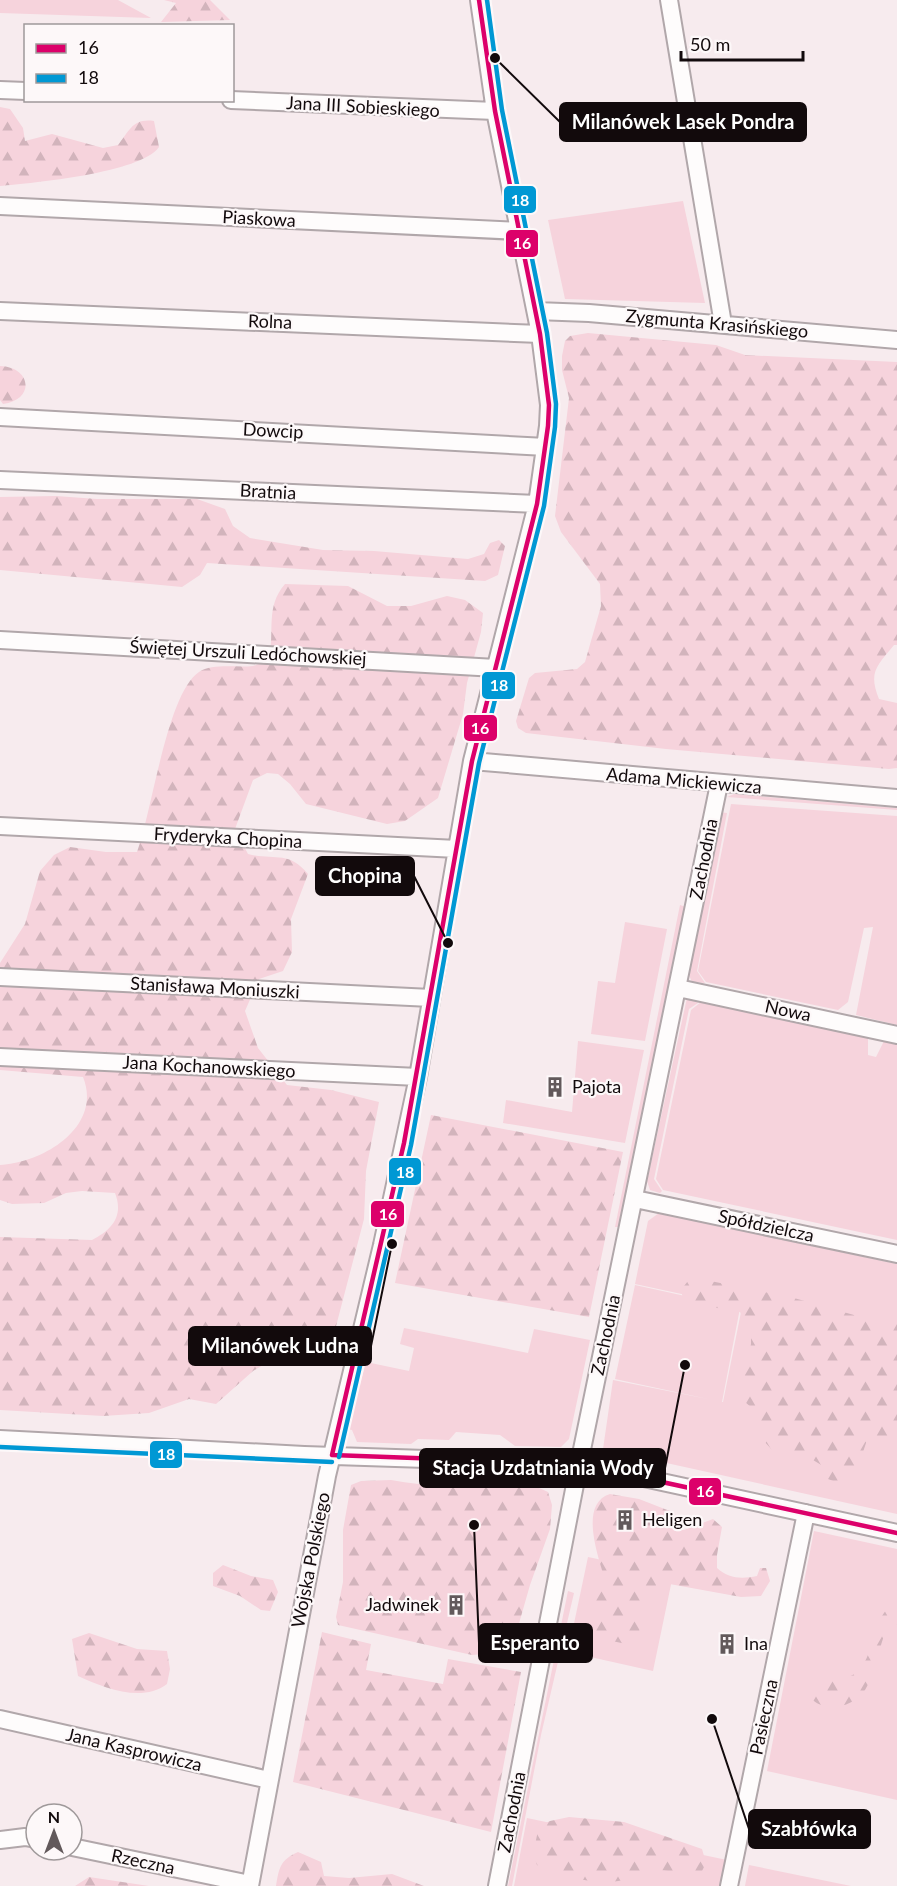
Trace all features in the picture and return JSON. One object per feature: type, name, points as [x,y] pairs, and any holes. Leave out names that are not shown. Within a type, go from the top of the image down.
[{"type":"street","name":"Wojska Polskiego","points":[[250,1885],[332,1455],[382,1245],[418,1077],[472,761],[537,504],[546,447],[549,405],[540,334],[495,111],[479,0]]},
{"type":"street","points":[[669,0],[723,324]]},
{"type":"street","points":[[0,90],[24,91]]},
{"type":"street","name":"Jana III Sobieskiego","points":[[234,100],[495,111]]},
{"type":"street","name":"Piaskowa","points":[[0,206],[518,231]]},
{"type":"street","name":"Rolna","points":[[0,310],[540,334]]},
{"type":"street","name":"Zygmunta Krasińskiego","points":[[536,311],[723,324],[897,340]]},
{"type":"street","name":"Dowcip","points":[[0,417],[546,447]]},
{"type":"street","name":"Bratnia","points":[[0,480],[537,504]]},
{"type":"street","name":"Świętej Urszuli Ledóchowskiej","points":[[0,640],[496,668]]},
{"type":"street","name":"Adama Mickiewicza","points":[[472,761],[897,798]]},
{"type":"street","name":"Zachodnia","points":[[497,1886],[579,1464],[718,784]]},
{"type":"street","name":"Fryderyka Chopina","points":[[0,826],[457,849]]},
{"type":"street","name":"Stanisława Moniuszki","points":[[0,977],[431,998]]},
{"type":"street","name":"Nowa","points":[[678,988],[897,1035]]},
{"type":"street","name":"Jana Kochanowskiego","points":[[0,1057],[418,1077]]},
{"type":"street","name":"Spółdzielcza","points":[[635,1199],[897,1254]]},
{"type":"street","points":[[0,1439],[579,1464],[897,1533]]},
{"type":"street","name":"Pasieczna","points":[[729,1886],[806,1513]]},
{"type":"street","name":"Jana Kasprowicza","points":[[0,1719],[269,1780]]},
{"type":"street","points":[[0,1840],[24,1837]]},
{"type":"street","name":"Rzeczna","points":[[84,1850],[250,1885]]},
{"type":"green space","points":[[0,0],[118,0],[151,18],[0,13]]},
{"type":"green space","points":[[164,0],[210,0],[230,20],[161,22],[176,3]]},
{"type":"green space","points":[[0,107],[10,109],[23,128],[25,141],[52,134],[103,148],[118,145],[137,123],[154,121],[159,147],[148,156],[131,164],[109,170],[0,186]]},
{"type":"green space","points":[[683,201],[705,303],[565,299],[548,220]]},
{"type":"green space","points":[[588,333],[716,345],[745,355],[897,362],[897,645],[894,645],[879,664],[874,682],[879,699],[897,703],[897,768],[666,749],[526,733],[518,728],[516,721],[529,678],[535,673],[577,669],[585,662],[601,606],[600,584],[561,532],[555,516],[569,398],[562,370],[562,356],[565,341],[570,336]]},
{"type":"green space","points":[[0,366],[18,372],[26,384],[21,396],[3,404],[0,400]]},
{"type":"green space","points":[[56,496],[97,499],[197,499],[225,509],[233,526],[250,538],[323,550],[374,551],[468,559],[484,554],[490,543],[499,540],[505,546],[498,575],[485,581],[207,563],[200,575],[182,587],[0,570],[0,497]]},
{"type":"green space","points":[[285,584],[348,586],[387,606],[411,606],[447,596],[465,600],[483,613],[481,632],[467,683],[463,714],[438,798],[405,821],[387,824],[306,804],[290,784],[278,774],[267,773],[253,780],[235,829],[248,854],[287,859],[308,874],[291,919],[292,952],[283,971],[259,979],[245,1011],[258,1048],[287,1085],[331,1090],[379,1102],[366,1171],[364,1219],[328,1357],[276,1357],[253,1371],[216,1404],[189,1399],[149,1413],[103,1416],[0,1410],[0,1237],[92,1240],[110,1227],[118,1209],[115,1193],[82,1191],[66,1193],[44,1203],[12,1204],[0,1200],[0,1165],[17,1163],[34,1157],[65,1139],[77,1126],[85,1112],[87,1095],[83,1077],[0,1070],[0,963],[25,924],[40,871],[54,855],[70,847],[106,852],[137,852],[169,728],[188,684],[204,669],[253,666],[269,659],[273,610],[275,601]]},
{"type":"green space","points":[[734,794],[897,808],[897,810],[727,797]]},
{"type":"green space","points":[[731,804],[897,816],[897,1025],[856,1015],[873,927],[864,928],[848,1002],[838,1010],[706,982],[698,971]]},
{"type":"green space","points":[[718,812],[727,813],[697,971],[705,983],[692,982],[688,973]]},
{"type":"green space","points":[[680,905],[686,907],[622,1227],[615,1227]]},
{"type":"green space","points":[[625,922],[667,929],[645,1041],[591,1034],[598,981],[615,983]]},
{"type":"green space","points":[[687,998],[701,1001],[689,1009],[654,1179],[662,1191],[660,1193],[650,1190],[647,1181]]},
{"type":"green space","points":[[701,1002],[868,1038],[868,1055],[876,1057],[884,1041],[897,1044],[897,1240],[663,1190],[656,1179],[691,1010]]},
{"type":"green space","points":[[578,1041],[644,1050],[625,1143],[503,1123],[506,1100],[572,1112]]},
{"type":"green space","points":[[431,1115],[623,1152],[589,1317],[395,1283]]},
{"type":"green space","points":[[659,1213],[897,1264],[897,1514],[603,1449],[613,1380],[723,1402],[742,1307],[635,1284],[648,1221]]},
{"type":"green space","points":[[691,1277],[794,1298],[861,1317],[897,1321],[897,1443],[892,1440],[867,1440],[854,1479],[841,1484],[828,1479],[823,1466],[808,1457],[784,1456],[774,1452],[763,1440],[752,1408],[745,1402],[742,1389],[751,1333],[740,1312],[700,1305],[683,1299],[681,1290]]},
{"type":"green space","points":[[635,1285],[740,1308],[722,1402],[615,1379]]},
{"type":"green space","points":[[404,1328],[528,1353],[534,1329],[590,1340],[569,1439],[561,1447],[515,1446],[500,1435],[456,1432],[449,1440],[418,1439],[411,1444],[357,1442],[352,1430],[348,1429],[366,1362],[409,1371],[414,1348],[400,1344]]},
{"type":"green space","points":[[391,1480],[444,1486],[517,1483],[548,1492],[552,1505],[550,1529],[530,1585],[514,1641],[508,1652],[472,1655],[338,1625],[336,1617],[343,1582],[343,1530],[351,1485],[361,1481]]},
{"type":"green space","points":[[610,1494],[639,1499],[675,1513],[677,1528],[684,1530],[713,1519],[722,1527],[717,1568],[726,1574],[741,1578],[757,1576],[760,1568],[766,1568],[770,1581],[761,1596],[741,1597],[664,1583],[657,1584],[647,1599],[637,1641],[631,1645],[612,1641],[589,1627],[595,1592],[605,1580],[593,1532],[593,1520],[600,1500]]},
{"type":"green space","points":[[814,1531],[897,1549],[897,1800],[767,1771]]},
{"type":"green space","points":[[588,1557],[673,1575],[653,1671],[568,1652]]},
{"type":"green space","points":[[223,1565],[251,1576],[273,1580],[278,1592],[270,1611],[261,1610],[240,1596],[213,1586],[213,1573]]},
{"type":"green space","points":[[568,1591],[574,1593],[541,1735],[512,1886],[508,1886]]},
{"type":"green space","points":[[897,1603],[897,1624],[887,1628],[865,1690],[848,1704],[838,1706],[819,1704],[812,1699],[808,1692],[808,1683],[847,1678],[858,1671],[864,1663],[883,1615]]},
{"type":"green space","points":[[322,1632],[371,1644],[366,1670],[443,1684],[448,1659],[521,1672],[491,1832],[293,1782]]},
{"type":"green space","points":[[89,1633],[137,1649],[167,1651],[170,1669],[167,1684],[157,1690],[146,1692],[123,1692],[78,1676],[72,1639]]},
{"type":"green space","points":[[569,1817],[624,1822],[702,1849],[706,1863],[702,1871],[695,1873],[653,1870],[613,1882],[569,1877],[537,1865],[533,1854],[539,1826]]},
{"type":"green space","points":[[527,1818],[727,1860],[722,1886],[514,1886]]},
{"type":"green space","points":[[298,1852],[321,1862],[324,1876],[349,1878],[392,1874],[424,1886],[276,1886],[281,1865],[287,1858]]},
{"type":"green space","points":[[749,1865],[851,1886],[745,1886]]},
{"type":"green space","points":[[89,1877],[149,1886],[75,1886]]},
{"type":"transit line","name":"16","points":[[332,1455],[404,1143],[472,761],[537,504],[548,426],[549,405],[540,334],[495,111],[479,0]]},
{"type":"transit line","name":"18","points":[[339,1457],[411,1145],[479,763],[544,506],[555,427],[556,404],[547,333],[502,110],[487,0]]},
{"type":"transit line","name":"18","points":[[0,1447],[332,1462]]},
{"type":"transit line","name":"16","points":[[332,1455],[579,1464],[897,1533]]},
{"type":"place","name":"Milanówek Lasek Pondra","points":[[495,58]]},
{"type":"place","name":"Chopina","points":[[448,943]]},
{"type":"place","name":"Pajota","points":[[555,1087]]},
{"type":"place","name":"Milanówek Ludna","points":[[392,1244]]},
{"type":"place","name":"Stacja Uzdatniania Wody","points":[[685,1365]]},
{"type":"place","name":"Heligen","points":[[625,1520]]},
{"type":"place","name":"Esperanto","points":[[474,1525]]},
{"type":"place","name":"Jadwinek","points":[[456,1605]]},
{"type":"place","name":"Ina","points":[[727,1644]]},
{"type":"place","name":"Szabłówka","points":[[712,1719]]}]
